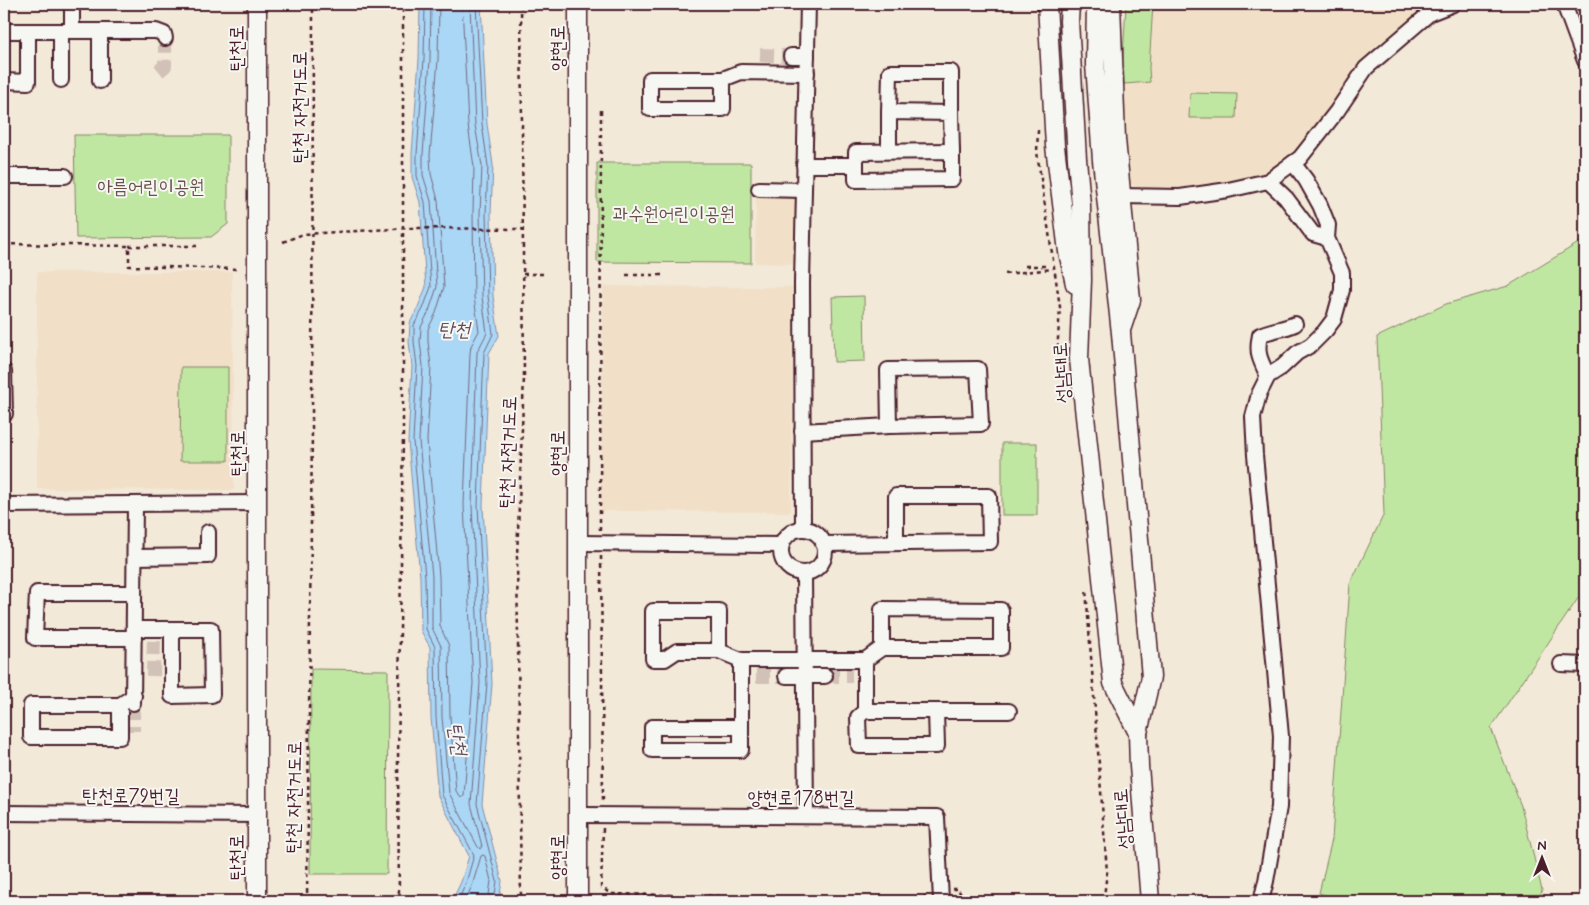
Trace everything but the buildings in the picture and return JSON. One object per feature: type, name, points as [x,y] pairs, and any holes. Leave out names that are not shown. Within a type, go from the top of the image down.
[{"type":"main road","name":"탄천로","points":[[257,4],[257,901]]},
{"type":"main road","name":"양현로","points":[[578,4],[578,901]]},
{"type":"main road","points":[[1047,4],[1055,146],[1068,252],[1080,311]]},
{"type":"main road","name":"성남대로","points":[[1070,4],[1069,30],[1081,205],[1082,280],[1079,359],[1113,683],[1138,733]]},
{"type":"main road","name":"성남대로","points":[[1096,4],[1095,64],[1102,160],[1121,332],[1151,677],[1138,733],[1150,901]]},
{"type":"main road","points":[[1111,4],[1116,139],[1131,300],[1121,332]]},
{"type":"street","points":[[61,80],[72,4]]},
{"type":"street","points":[[803,529],[802,283],[808,4]]},
{"type":"street","points":[[1121,196],[1180,197],[1228,190],[1268,181],[1300,158],[1337,111],[1366,68],[1430,13],[1454,4]]},
{"type":"street","points":[[1564,4],[1585,61]]},
{"type":"street","points":[[4,31],[156,31],[164,34],[164,38]]},
{"type":"street","points":[[4,81],[28,82],[28,31]]},
{"type":"street","points":[[100,31],[100,81]]},
{"type":"street","points":[[792,56],[807,56]]},
{"type":"street","points":[[723,79],[723,109],[650,109],[650,79],[723,79],[741,72],[806,73]]},
{"type":"street","points":[[889,151],[890,72],[951,72],[951,113],[952,151],[952,179],[856,180],[856,152],[952,151]]},
{"type":"street","points":[[889,112],[951,113]]},
{"type":"street","points":[[1261,901],[1279,807],[1281,736],[1253,417],[1259,394],[1268,376],[1282,367],[1297,353],[1311,345],[1325,331],[1334,319],[1342,290],[1342,273],[1327,238],[1328,224],[1320,204],[1306,180],[1293,163]]},
{"type":"street","points":[[804,165],[856,165]]},
{"type":"street","points":[[4,176],[65,176]]},
{"type":"street","points":[[1268,181],[1286,198],[1313,234],[1327,238]]},
{"type":"street","points":[[759,189],[804,190]]},
{"type":"street","points":[[1268,376],[1257,347],[1260,335],[1295,324]]},
{"type":"street","points":[[802,431],[889,426],[981,424],[978,369],[888,370],[889,426]]},
{"type":"street","points":[[4,371],[4,414]]},
{"type":"street","points":[[823,544],[990,542],[989,496],[896,496],[896,543]]},
{"type":"street","points":[[4,505],[258,503]]},
{"type":"street","points":[[129,702],[31,705],[31,737],[120,738],[129,702],[134,634],[135,504]]},
{"type":"street","points":[[803,529],[817,534],[823,544],[824,554],[822,562],[811,571],[804,573],[797,572],[785,564],[780,551],[782,544],[790,533],[803,529]]},
{"type":"street","points":[[135,557],[208,556],[208,532]]},
{"type":"street","points":[[579,543],[782,544]]},
{"type":"street","points":[[804,573],[806,816]]},
{"type":"street","points":[[134,594],[36,594],[36,638],[154,633],[172,629],[211,629],[212,695],[172,696],[172,629]]},
{"type":"street","points":[[719,651],[719,612],[653,611],[653,659],[665,659],[677,651],[719,651],[741,660],[865,660],[882,648],[1001,648],[1000,610],[882,609],[882,648]]},
{"type":"street","points":[[741,660],[741,726],[741,750],[652,750],[652,726],[741,726]]},
{"type":"street","points":[[865,660],[865,711]]},
{"type":"street","points":[[1561,664],[1585,665]]},
{"type":"street","points":[[786,676],[824,676]]},
{"type":"street","points":[[936,711],[937,746],[859,746],[858,717],[865,711],[936,711],[1010,711]]},
{"type":"street","points":[[695,726],[695,750]]},
{"type":"street","name":"탄천로79번길","points":[[4,814],[257,815]]},
{"type":"street","name":"양현로178번길","points":[[579,815],[938,817],[941,895]]},
{"type":"path","name":"탄천 자전거도로","points":[[307,901],[312,430],[313,4]]},
{"type":"path","points":[[398,901],[398,760],[403,435],[402,4]]},
{"type":"path","name":"탄천 자전거도로","points":[[521,4],[524,377],[517,556],[521,901]]},
{"type":"path","points":[[601,107],[599,512],[601,543],[602,887],[611,894],[922,900],[931,889],[941,895],[958,889],[962,899],[990,901]]},
{"type":"path","points":[[283,242],[302,234],[403,228],[522,229]]},
{"type":"path","points":[[4,244],[198,246]]},
{"type":"path","points":[[129,246],[129,266],[237,269]]},
{"type":"path","points":[[1024,266],[1046,266]]},
{"type":"path","points":[[1005,274],[1053,269],[1060,307],[1057,354],[1068,407]]},
{"type":"path","points":[[523,274],[546,274]]},
{"type":"path","points":[[626,274],[662,275]]},
{"type":"path","points":[[1038,901],[1104,897],[1107,872],[1086,589]]},
{"type":"shaded area","points":[[1153,4],[1433,4],[1425,7],[1374,48],[1293,155],[1264,174],[1216,185],[1140,189],[1123,179],[1124,84],[1150,81],[1149,68]]},
{"type":"shaded area","points":[[756,193],[800,194],[799,264],[755,263]]},
{"type":"shaded area","points":[[37,272],[232,272],[234,490],[37,489]]},
{"type":"shaded area","points":[[603,286],[793,287],[791,512],[601,511]]},
{"type":"green space","points":[[1126,4],[1153,4],[1149,68],[1150,82],[1124,84],[1123,59]]},
{"type":"green space","points":[[1190,93],[1237,94],[1236,118],[1189,118]]},
{"type":"green space","name":"아름어린이공원","points":[[74,135],[228,135],[228,224],[211,237],[76,238]]},
{"type":"green space","name":"과수원어린이공원","points":[[597,163],[751,163],[751,263],[597,262]]},
{"type":"green space","points":[[1585,239],[1585,588],[1491,728],[1521,806],[1542,890],[1539,901],[1342,901],[1319,893],[1332,839],[1350,584],[1384,514],[1377,337],[1446,304],[1508,286]]},
{"type":"green space","points":[[864,296],[865,361],[834,362],[832,297]]},
{"type":"green space","points":[[181,367],[228,367],[228,461],[180,461]]},
{"type":"green space","points":[[1002,443],[1037,443],[1037,515],[1002,515]]},
{"type":"green space","points":[[311,669],[388,670],[387,874],[310,874]]},
{"type":"water","name":"탄천","points":[[420,4],[481,4],[487,124],[493,165],[491,213],[493,296],[499,336],[489,353],[483,505],[492,684],[482,804],[502,881],[499,901],[452,901],[461,882],[469,856],[438,796],[431,717],[430,647],[421,631],[420,577],[408,441],[412,366],[409,342],[410,323],[426,287],[420,202],[412,177],[419,59]]},
{"type":"tunnel","points":[[159,71],[165,66],[165,38]]},
{"type":"tunnel","points":[[760,55],[791,56]]},
{"type":"tunnel","points":[[153,676],[154,638]]},
{"type":"tunnel","points":[[756,676],[786,676]]},
{"type":"tunnel","points":[[825,676],[852,676]]},
{"type":"tunnel","points":[[133,705],[133,731]]}]
